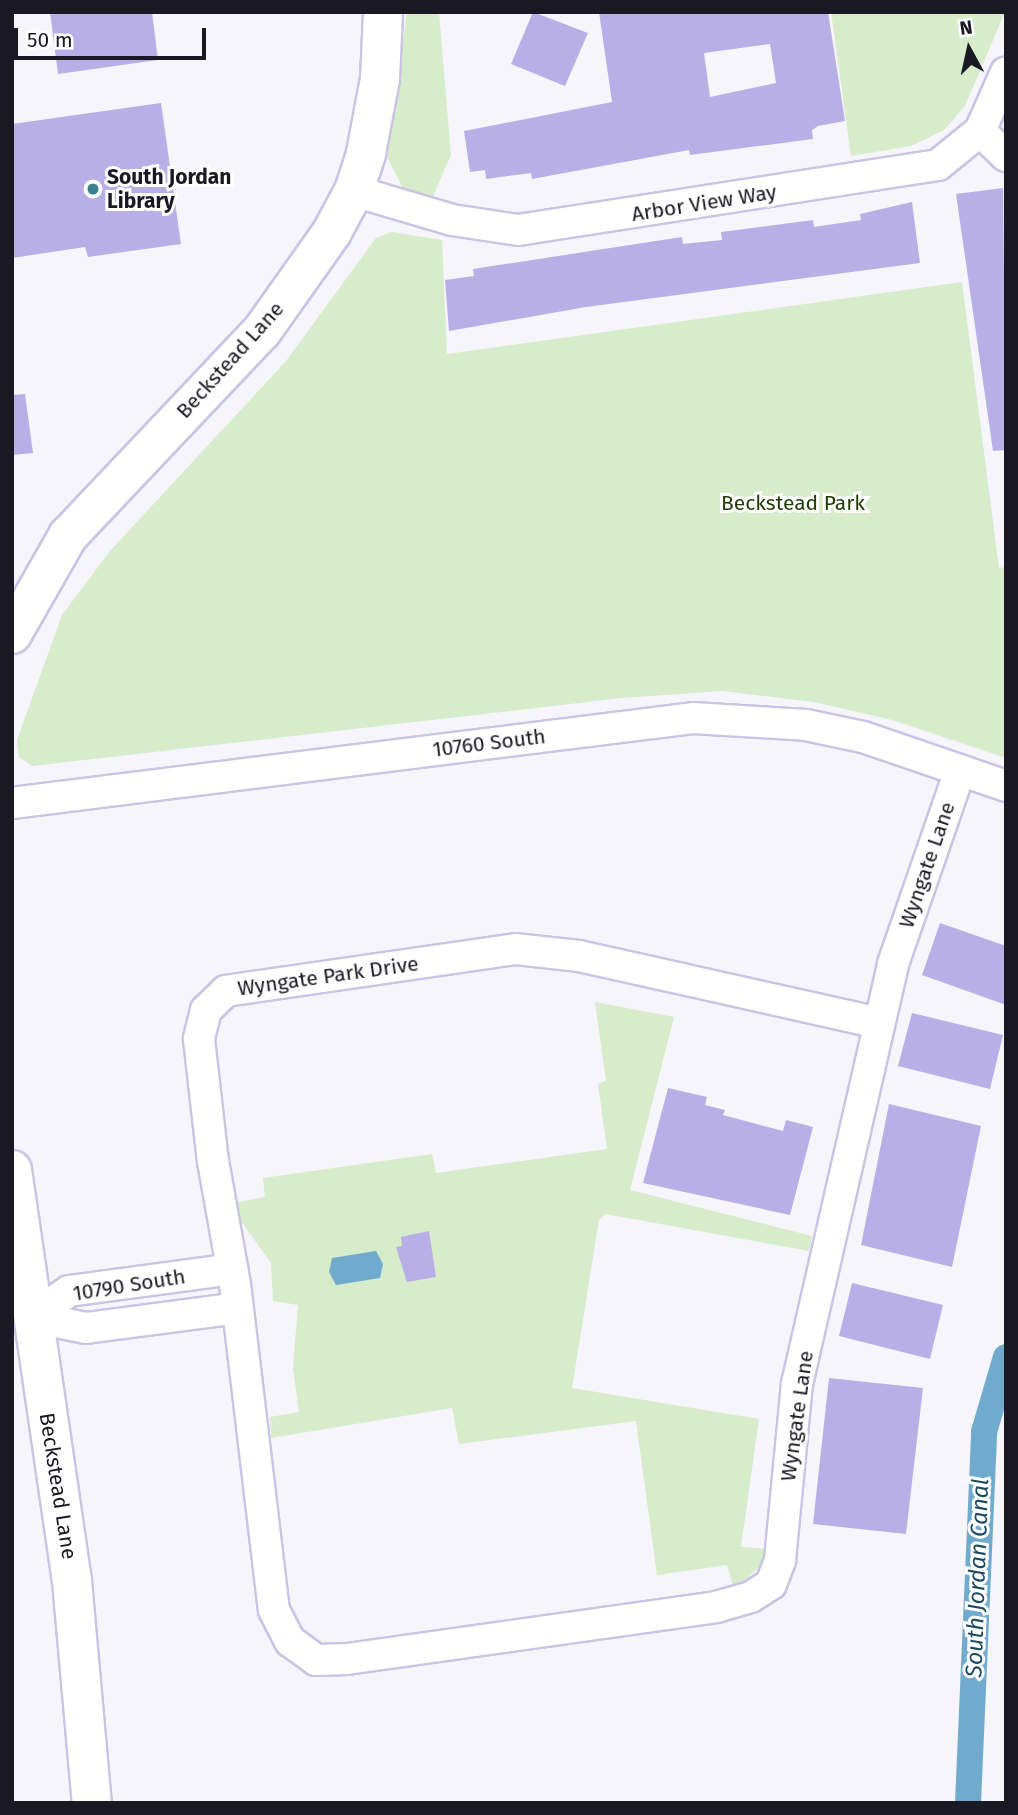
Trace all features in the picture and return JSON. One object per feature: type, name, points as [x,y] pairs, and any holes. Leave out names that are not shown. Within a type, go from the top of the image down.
[{"type":"street","name":"Beckstead Lane","points":[[12,634],[68,536],[262,331],[354,191],[380,79],[383,12]]},
{"type":"street","name":"Arbor View Way","points":[[354,191],[452,220],[517,230],[938,166],[980,131],[1006,72]]},
{"type":"street","points":[[980,131],[1006,156]]},
{"type":"street","name":"10760 South","points":[[12,803],[693,718],[806,725],[863,737],[1006,786]]},
{"type":"street","name":"Wyngate Lane","points":[[290,1641],[316,1660],[347,1659],[716,1607],[751,1597],[771,1584],[780,1560],[797,1384],[879,1023],[893,964],[960,770]]},
{"type":"street","name":"Wyngate Park Drive","points":[[290,1641],[274,1610],[233,1269],[199,1039],[206,1010],[226,991],[516,949],[579,956],[879,1023]]},
{"type":"street","name":"Beckstead Lane","points":[[12,1170],[22,1318],[74,1594],[92,1803]]},
{"type":"street","name":"10790 South","points":[[22,1318],[69,1291],[233,1269]]},
{"type":"street","name":"10790 South","points":[[22,1318],[86,1328],[238,1308]]},
{"type":"green space","points":[[407,12],[439,12],[451,155],[433,196],[403,188],[387,157]]},
{"type":"green space","points":[[831,12],[1005,12],[965,106],[944,130],[911,146],[851,156]]},
{"type":"green space","name":"Beckstead Park","points":[[392,232],[442,240],[447,354],[962,282],[999,568],[1006,567],[1006,758],[892,720],[814,702],[722,691],[622,698],[32,766],[19,757],[17,740],[62,615],[110,551],[286,361],[376,238]]},
{"type":"green space","points":[[595,1002],[674,1017],[630,1190],[812,1236],[809,1251],[605,1214],[599,1220],[572,1388],[759,1419],[741,1547],[766,1549],[765,1562],[734,1589],[727,1565],[657,1575],[636,1421],[459,1444],[452,1408],[271,1438],[270,1417],[299,1412],[293,1368],[298,1305],[273,1301],[271,1263],[241,1221],[238,1202],[265,1197],[263,1178],[432,1154],[436,1173],[607,1149],[598,1084],[606,1081]]},
{"type":"water","points":[[376,1251],[383,1264],[380,1278],[336,1285],[329,1272],[332,1258]]},
{"type":"building","points":[[50,12],[152,12],[158,60],[58,74]]},
{"type":"building","points":[[533,12],[588,33],[565,86],[511,64]]},
{"type":"building","points":[[599,12],[828,12],[845,121],[818,126],[812,130],[813,139],[690,155],[689,150],[532,179],[531,173],[486,179],[485,170],[470,172],[464,131],[612,102]],"holes":[[[770,44],[776,83],[710,97],[704,53]]]},
{"type":"building","name":"South Jordan Library","points":[[161,103],[181,244],[88,257],[85,247],[12,258],[12,124]]},
{"type":"building","points":[[1003,188],[1006,450],[993,451],[956,194]]},
{"type":"building","points":[[912,202],[920,263],[586,307],[449,331],[445,280],[474,276],[473,269],[682,237],[683,244],[722,240],[721,232],[813,220],[814,227],[861,220],[860,214]]},
{"type":"building","points":[[25,394],[33,453],[12,455],[12,395]]},
{"type":"building","points":[[940,923],[1006,946],[1006,1005],[922,975]]},
{"type":"building","points":[[912,1013],[1003,1035],[990,1089],[898,1066]]},
{"type":"building","points":[[668,1088],[707,1097],[705,1105],[725,1110],[723,1115],[783,1131],[786,1120],[813,1127],[790,1215],[643,1183]]},
{"type":"building","points":[[889,1104],[981,1126],[952,1267],[861,1245]]},
{"type":"building","points":[[429,1231],[436,1277],[407,1282],[396,1247],[402,1246],[401,1237]]},
{"type":"building","points":[[852,1283],[943,1305],[930,1359],[839,1336]]},
{"type":"building","points":[[829,1378],[923,1388],[906,1534],[813,1524]]},
{"type":"waterway","name":"South Jordan Canal","points":[[968,1803],[984,1432],[1006,1357]]},
{"type":"place","name":"South Jordan Library","points":[[93,189]]}]
